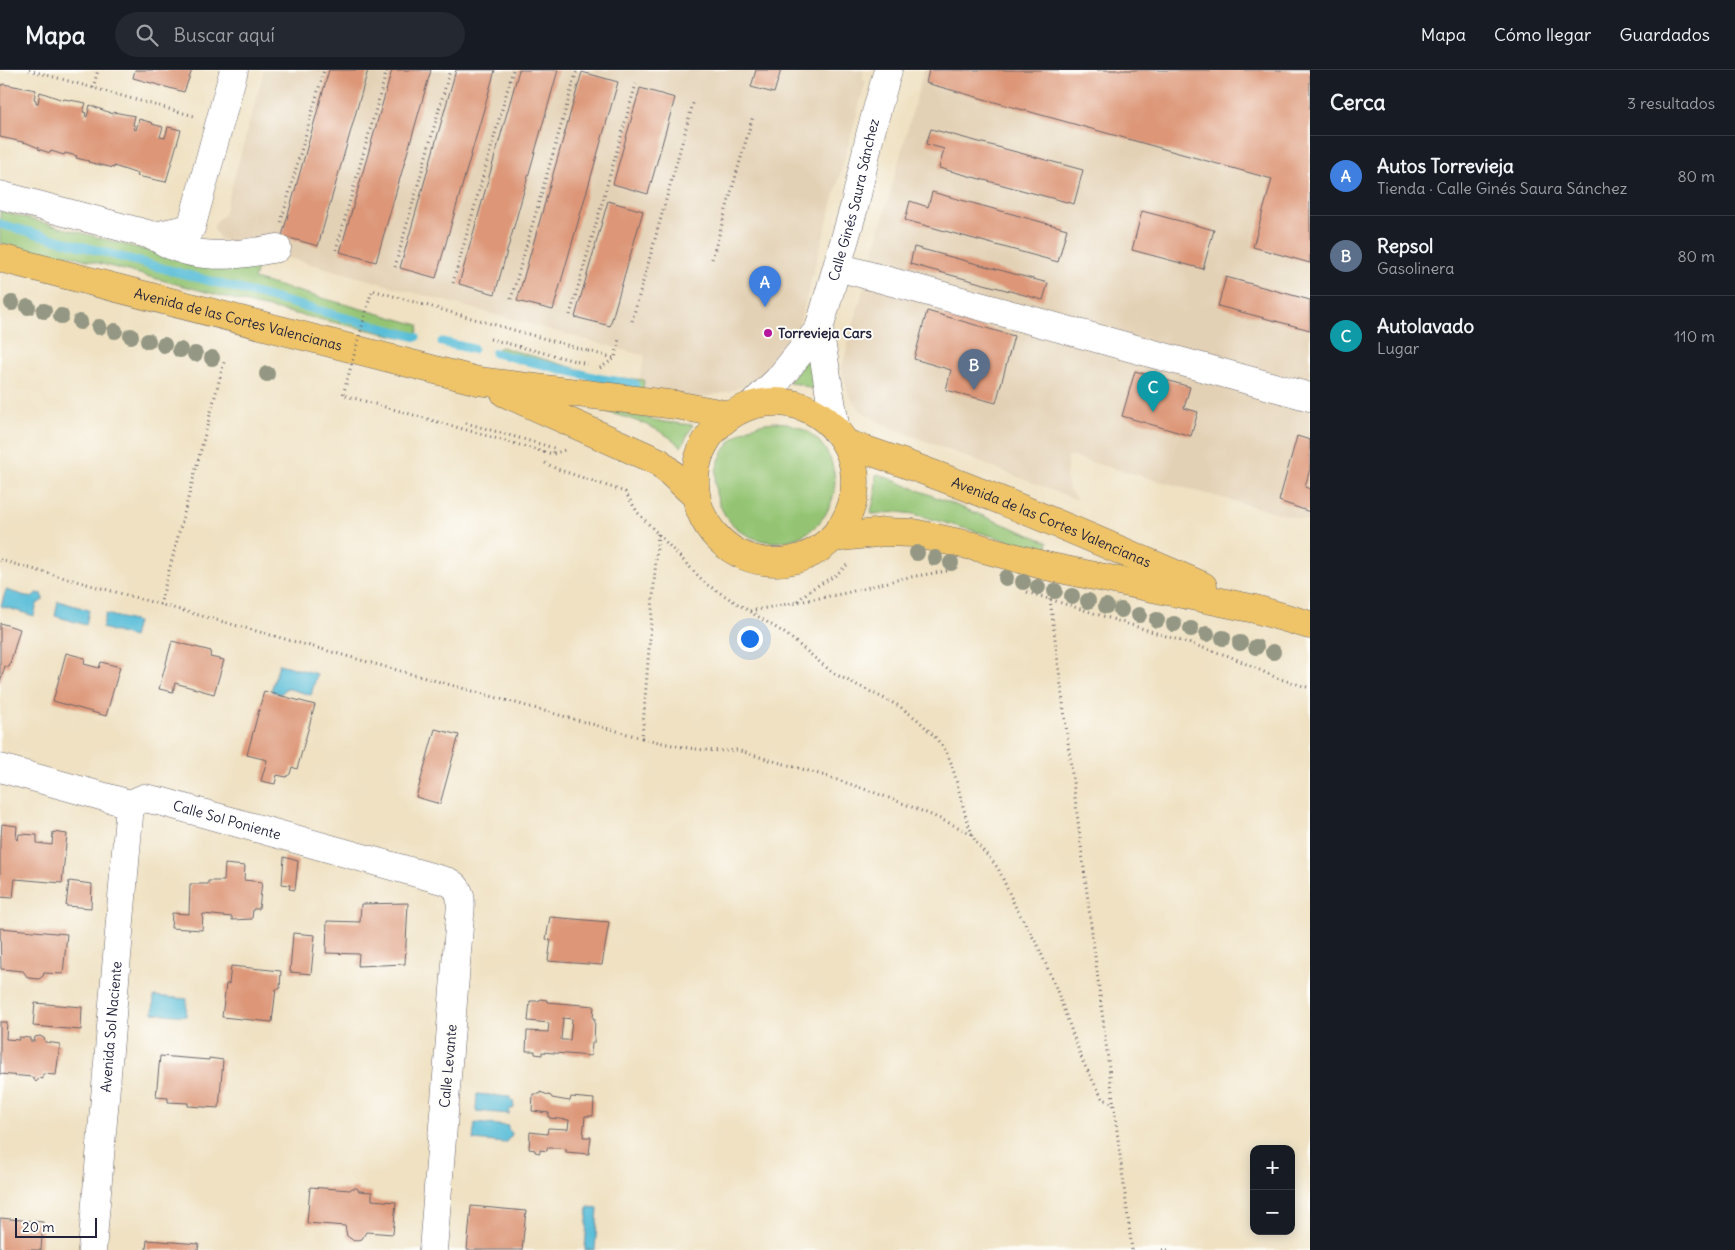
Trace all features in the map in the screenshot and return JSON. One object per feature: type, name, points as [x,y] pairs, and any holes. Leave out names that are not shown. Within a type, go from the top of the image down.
[{"type":"main road","name":"Avenida de las Cortes Valencianas","points":[[0,258],[478,381],[676,405],[729,415]]},
{"type":"main road","name":"Avenida de las Cortes Valencianas","points":[[478,381],[659,462],[696,496]]},
{"type":"main road","points":[[780,401],[806,407],[828,422],[840,437],[853,462],[855,482],[852,503],[845,522],[832,538],[812,553],[788,561],[763,562],[739,554],[719,540],[704,519],[696,496],[696,465],[708,437],[729,415],[753,404],[780,401]]},
{"type":"main road","name":"Avenida de las Cortes Valencianas","points":[[840,437],[1052,520],[1255,609]]},
{"type":"main road","name":"Avenida de las Cortes Valencianas","points":[[832,538],[884,532],[913,533],[977,547],[1046,566],[1255,609],[1310,624]]},
{"type":"street","points":[[155,236],[191,228],[234,70]]},
{"type":"street","name":"Calle Ginés Saura Sánchez","points":[[819,329],[855,204],[870,135],[888,70]]},
{"type":"street","points":[[0,195],[155,236],[178,249],[206,254],[250,253],[279,237]]},
{"type":"street","points":[[838,267],[1310,397]]},
{"type":"street","points":[[753,404],[778,380],[819,329]]},
{"type":"street","points":[[819,329],[840,437]]},
{"type":"street","name":"Calle Sol Poniente","points":[[0,768],[130,804],[144,798],[164,802],[454,884]]},
{"type":"street","name":"Avenida Sol Naciente","points":[[92,1250],[130,804]]},
{"type":"street","name":"Calle Levante","points":[[433,1250],[460,927],[461,898],[458,888],[454,884]]},
{"type":"path","points":[[29,70],[197,117]]},
{"type":"path","points":[[93,88],[98,70]]},
{"type":"path","points":[[279,237],[324,70]]},
{"type":"path","points":[[336,250],[387,70]]},
{"type":"path","points":[[395,267],[450,70]]},
{"type":"path","points":[[453,283],[513,70]]},
{"type":"path","points":[[511,299],[576,70]]},
{"type":"path","points":[[570,315],[636,84]]},
{"type":"path","points":[[632,321],[694,100]]},
{"type":"path","points":[[712,259],[753,116]]},
{"type":"path","points":[[565,450],[553,454],[544,452],[343,395],[372,290],[615,358]]},
{"type":"path","points":[[490,339],[600,368],[615,358],[619,340]]},
{"type":"path","points":[[160,605],[224,362]]},
{"type":"path","points":[[466,423],[554,448],[553,454]]},
{"type":"path","points":[[545,463],[557,469],[625,492],[638,513],[706,584],[792,639],[833,673],[899,706],[918,720],[946,751],[952,765],[972,834],[998,868],[1015,906],[1038,946],[1056,988],[1083,1062],[1102,1098],[1113,1104]]},
{"type":"path","points":[[642,738],[658,532]]},
{"type":"path","points":[[0,560],[642,738],[692,749],[723,752],[737,750],[824,776],[933,814],[972,834]]},
{"type":"path","points":[[794,604],[852,560]]},
{"type":"path","points":[[750,611],[875,587],[930,572],[955,570],[947,568]]},
{"type":"path","points":[[1021,590],[1229,656],[1277,678],[1310,688]]},
{"type":"path","points":[[1050,599],[1132,1250]]},
{"type":"path","points":[[1162,1250],[1171,1250]]},
{"type":"shaded area","points":[[264,70],[864,70],[862,80],[866,81],[795,339],[768,373],[758,380],[728,392],[697,398],[637,388],[645,356],[220,239],[214,229],[215,223],[224,214]]},
{"type":"shaded area","points":[[924,70],[1310,70],[1310,522],[1068,456],[1066,478],[1069,489],[1077,500],[892,428],[859,409],[849,395],[841,370]]},
{"type":"green space","points":[[0,211],[175,258],[259,260],[254,279],[419,325],[416,339],[251,304],[68,255],[49,256],[0,243]]},
{"type":"green space","points":[[501,347],[602,376],[644,380],[643,389],[498,357],[495,353]]},
{"type":"green space","points":[[811,350],[817,391],[799,384],[789,383]]},
{"type":"green space","points":[[608,409],[664,422],[693,425],[681,447],[656,429],[607,412]]},
{"type":"green space","points":[[775,422],[798,426],[818,439],[831,459],[835,482],[831,505],[818,525],[798,538],[775,542],[752,538],[732,525],[719,505],[715,482],[719,459],[732,439],[752,426]]},
{"type":"green space","points":[[878,474],[1048,542],[1045,551],[914,514],[898,512],[872,514],[876,475]]},
{"type":"water","points":[[6,590],[32,598],[36,593],[42,594],[43,600],[37,604],[34,616],[1,606]]},
{"type":"water","points":[[58,601],[89,610],[86,625],[55,616]]},
{"type":"water","points":[[106,614],[137,622],[133,637],[102,628]]},
{"type":"water","points":[[279,664],[317,674],[311,695],[286,688],[281,694],[271,691]]},
{"type":"water","points":[[154,996],[187,999],[186,1016],[153,1013]]},
{"type":"water","points":[[477,1094],[510,1097],[514,1108],[509,1110],[509,1114],[476,1111]]},
{"type":"water","points":[[475,1123],[508,1126],[512,1133],[511,1137],[506,1143],[473,1140]]},
{"type":"water","points":[[588,1207],[598,1208],[595,1250],[585,1250]]},
{"type":"building","points":[[135,70],[192,70],[184,92],[133,78]]},
{"type":"building","points":[[329,70],[368,70],[318,246],[282,236]]},
{"type":"building","points":[[392,70],[431,70],[376,262],[340,252]]},
{"type":"building","points":[[456,70],[495,70],[436,278],[400,268]]},
{"type":"building","points":[[519,70],[558,70],[495,294],[459,284]]},
{"type":"building","points":[[756,70],[781,70],[774,93],[751,87]]},
{"type":"building","points":[[929,70],[1310,70],[1310,263],[1253,247],[1272,179],[926,83]]},
{"type":"building","points":[[582,72],[618,82],[553,310],[517,301]]},
{"type":"building","points":[[0,85],[36,90],[34,99],[36,103],[38,103],[40,92],[63,100],[86,103],[83,112],[86,113],[85,116],[87,117],[90,105],[113,114],[113,112],[135,116],[134,129],[136,130],[139,119],[153,123],[163,127],[160,137],[165,138],[168,127],[181,130],[166,182],[137,176],[138,174],[114,166],[114,168],[88,162],[76,158],[77,156],[65,153],[64,155],[51,151],[50,153],[27,143],[0,137]]},
{"type":"building","points":[[640,88],[675,98],[648,194],[613,184]]},
{"type":"building","points":[[931,129],[1083,170],[1074,204],[939,168],[944,149],[926,144]]},
{"type":"building","points":[[932,192],[1067,229],[1058,262],[905,220],[910,201],[928,207]]},
{"type":"building","points":[[608,201],[643,211],[610,326],[575,317]]},
{"type":"building","points":[[1142,211],[1214,230],[1203,269],[1132,250]]},
{"type":"building","points":[[914,247],[1048,283],[1043,300],[910,264]]},
{"type":"building","points":[[1226,277],[1310,300],[1310,330],[1218,306]]},
{"type":"building","points":[[927,311],[1014,336],[996,403],[946,390],[951,370],[914,359]]},
{"type":"building","points":[[1135,371],[1190,387],[1184,408],[1198,412],[1191,436],[1122,416]]},
{"type":"building","points":[[1297,436],[1310,440],[1310,469],[1305,487],[1310,489],[1310,512],[1279,501]]},
{"type":"building","points":[[0,623],[20,629],[9,667],[5,666],[0,683]]},
{"type":"building","points":[[172,641],[211,651],[210,657],[224,660],[214,694],[175,683],[173,692],[159,689]]},
{"type":"building","points":[[66,653],[85,658],[84,664],[99,668],[101,662],[120,667],[106,716],[53,701]]},
{"type":"building","points":[[264,691],[315,705],[297,769],[292,767],[290,774],[286,777],[277,775],[275,784],[261,781],[267,760],[247,755]]},
{"type":"building","points":[[435,729],[459,735],[440,804],[416,797]]},
{"type":"building","points":[[2,824],[17,826],[16,839],[18,840],[19,834],[37,835],[37,843],[52,845],[53,832],[67,834],[62,883],[15,879],[13,898],[0,897],[0,838]]},
{"type":"building","points":[[284,857],[298,861],[295,890],[289,889],[290,885],[282,884]]},
{"type":"building","points":[[225,864],[245,866],[244,880],[262,882],[259,909],[253,909],[252,919],[232,920],[232,917],[203,914],[202,930],[171,928],[172,913],[189,914],[190,884],[208,884],[208,881],[224,881]]},
{"type":"building","points":[[69,881],[92,884],[91,908],[66,906]]},
{"type":"building","points":[[408,903],[405,964],[358,966],[359,954],[326,953],[327,921],[360,922],[361,904]]},
{"type":"building","points":[[550,917],[609,922],[602,965],[548,961],[551,940],[546,939]]},
{"type":"building","points":[[0,928],[67,934],[63,974],[44,973],[39,979],[28,978],[23,971],[1,969]]},
{"type":"building","points":[[293,933],[315,935],[311,974],[290,972]]},
{"type":"building","points":[[231,966],[281,971],[280,989],[276,989],[272,1022],[222,1017],[226,984],[229,984]]},
{"type":"building","points":[[540,999],[547,1000],[547,1002],[594,1006],[594,1043],[592,1043],[591,1056],[542,1052],[542,1055],[535,1054],[535,1051],[526,1051],[527,1031],[548,1032],[549,1023],[528,1021],[530,1001],[539,1001]],"holes":[[[563,1018],[572,1019],[570,1040],[561,1040]]]},
{"type":"building","points":[[35,1003],[82,1007],[81,1030],[33,1026]]},
{"type":"building","points":[[0,1022],[7,1022],[6,1039],[19,1040],[19,1037],[30,1038],[30,1041],[34,1041],[35,1037],[40,1036],[44,1038],[45,1042],[60,1044],[56,1075],[43,1074],[43,1079],[40,1078],[36,1082],[32,1077],[0,1074]]},
{"type":"building","points":[[160,1056],[223,1060],[219,1108],[188,1106],[188,1103],[168,1102],[168,1098],[156,1097]]},
{"type":"building","points":[[540,1092],[552,1098],[570,1101],[571,1097],[594,1099],[593,1116],[585,1116],[583,1137],[591,1137],[589,1154],[566,1152],[566,1149],[559,1148],[547,1148],[547,1151],[540,1150],[540,1153],[529,1149],[530,1132],[547,1134],[548,1128],[568,1129],[569,1120],[549,1118],[549,1113],[532,1111],[533,1094],[540,1094]]},
{"type":"building","points":[[310,1187],[350,1190],[357,1188],[359,1191],[372,1192],[372,1200],[396,1202],[393,1234],[366,1232],[362,1239],[354,1241],[347,1236],[345,1226],[307,1223]]},
{"type":"building","points":[[471,1206],[526,1211],[522,1250],[467,1250]]},
{"type":"building","points":[[0,1218],[43,1222],[41,1250],[0,1250]]},
{"type":"building","points":[[147,1240],[199,1244],[198,1250],[146,1250]]},
{"type":"waterway","points":[[0,224],[416,337]]},
{"type":"waterway","points":[[442,342],[473,349]]},
{"type":"waterway","points":[[495,353],[602,379],[635,384]]},
{"type":"place","name":"Autos Torrevieja","points":[[765,307]]},
{"type":"place","name":"Torrevieja Cars","points":[[768,333]]},
{"type":"place","name":"Repsol","points":[[974,390]]},
{"type":"place","name":"Autolavado","points":[[1153,412]]}]
